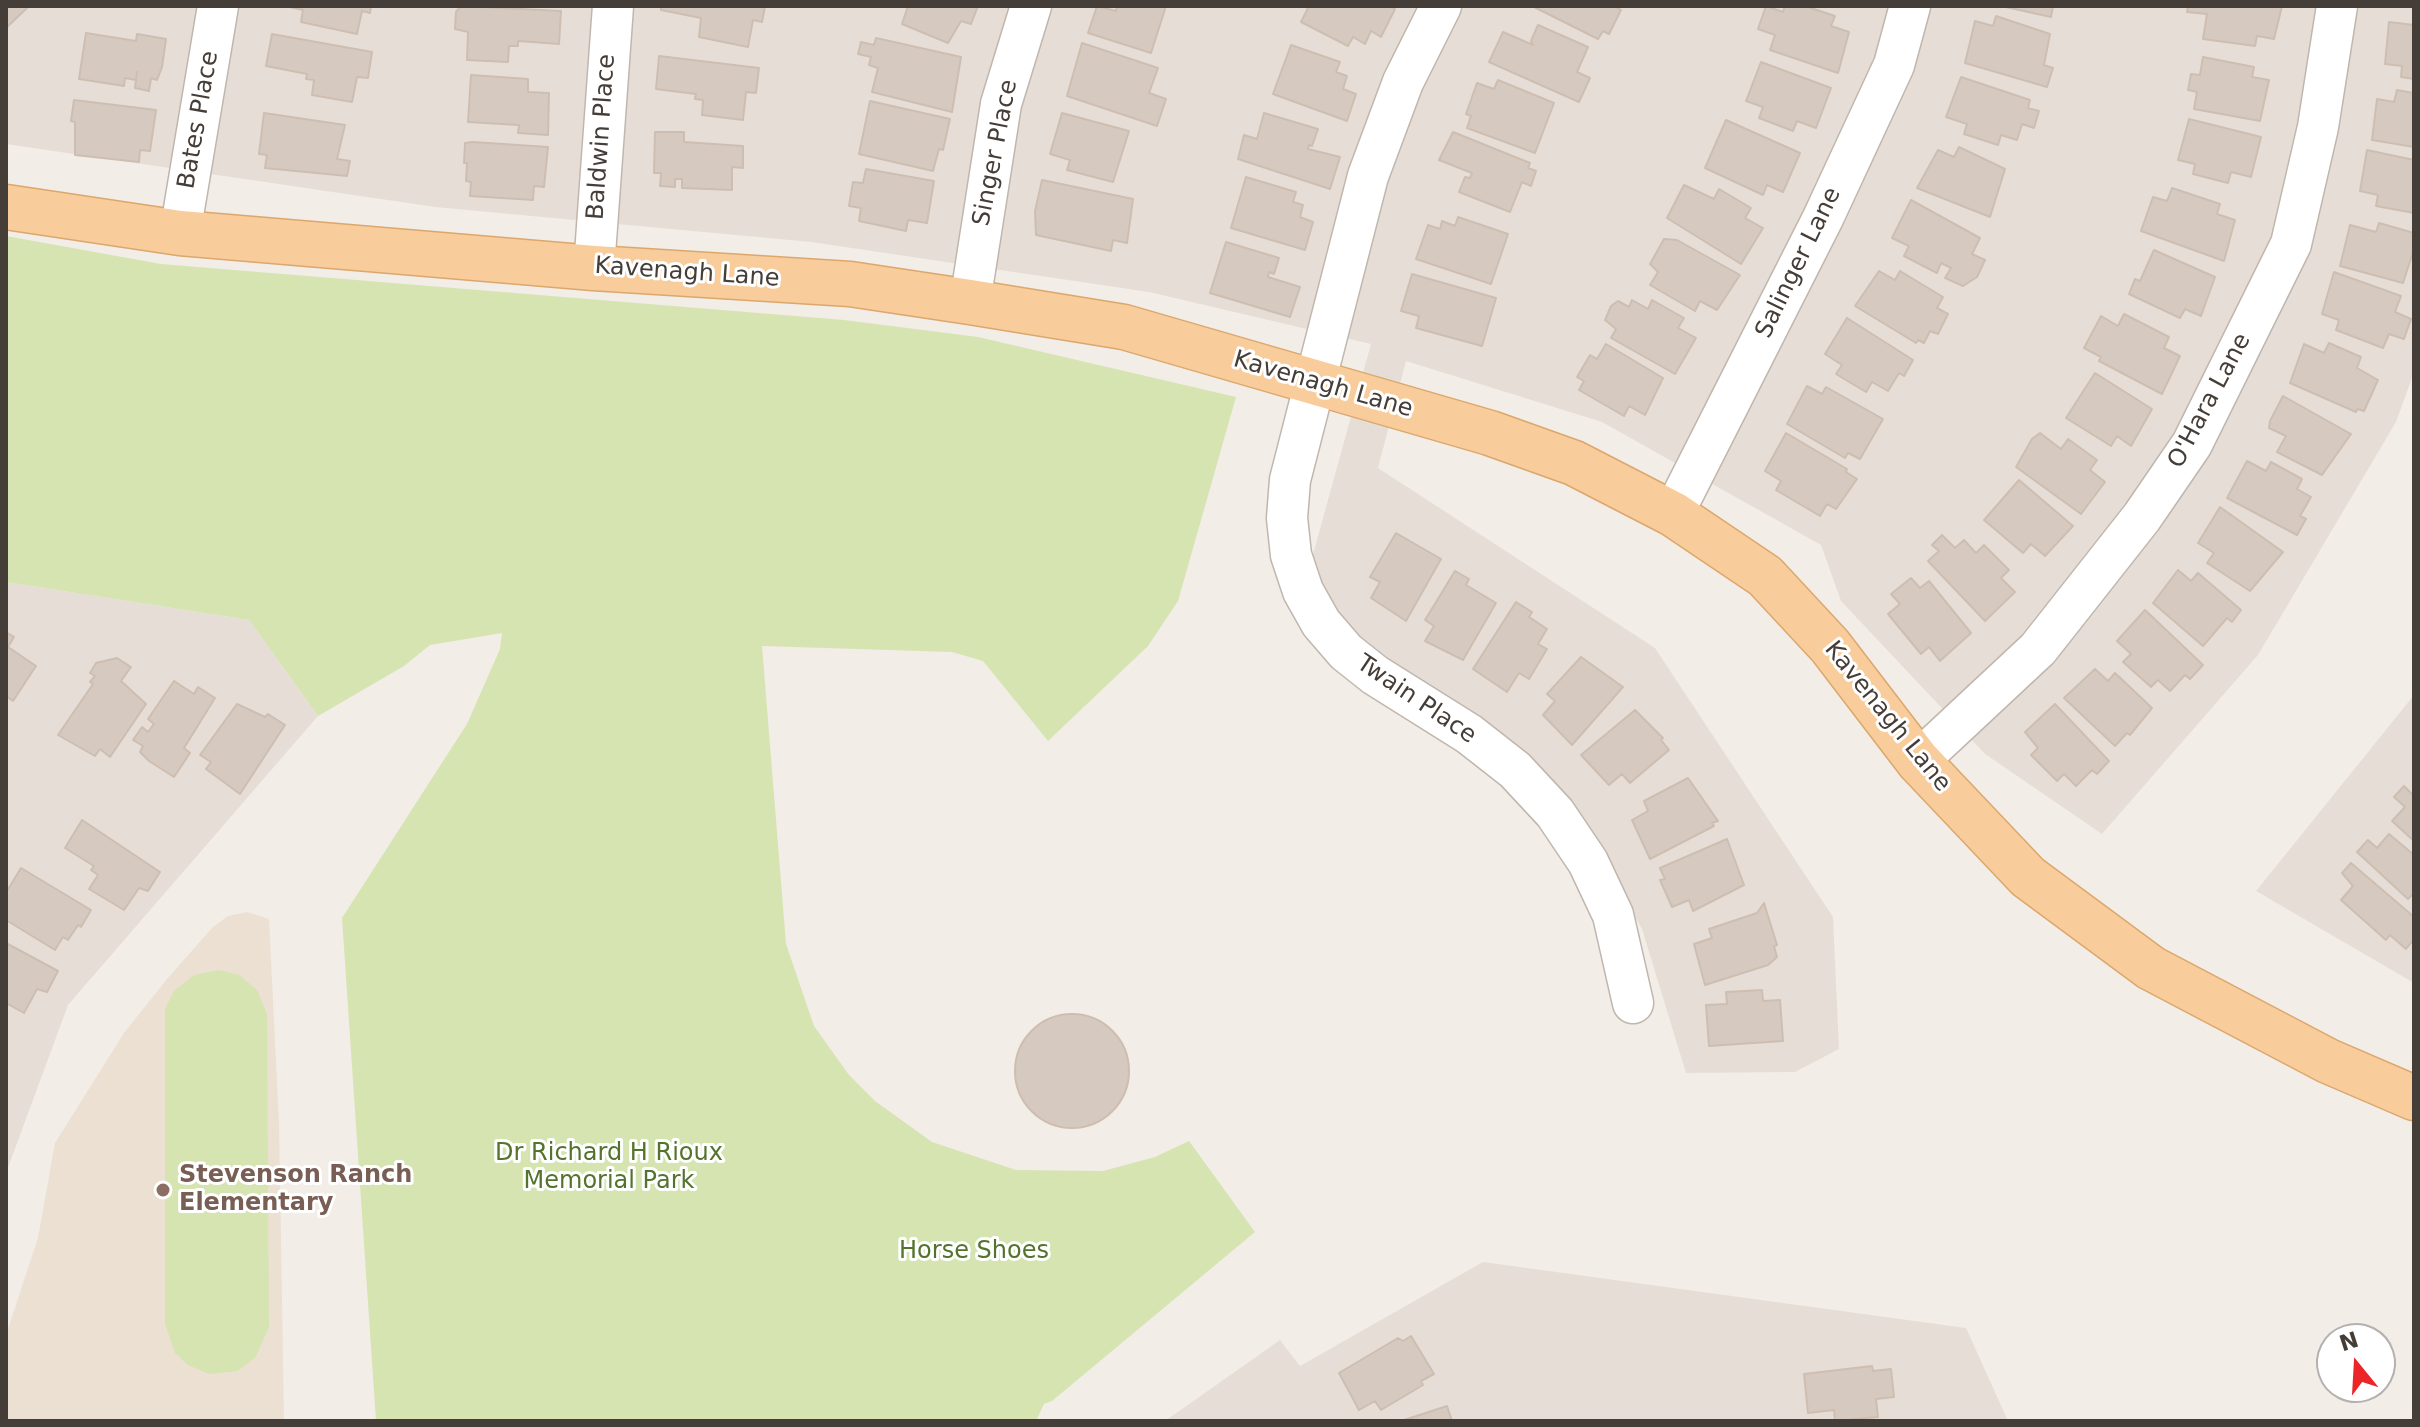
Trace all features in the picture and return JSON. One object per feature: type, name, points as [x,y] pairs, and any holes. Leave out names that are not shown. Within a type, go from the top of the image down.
[{"type":"main road","name":"Kavenagh Lane","points":[[6,207],[180,233],[594,268],[850,284],[970,302],[1124,327],[1490,433],[1560,458],[1673,514],[1765,576],[1830,646],[1918,761],[2028,877],[2151,968],[2328,1061],[2414,1098]]},
{"type":"street","name":"Bates Place","points":[[180,233],[218,6]]},
{"type":"street","name":"Baldwin Place","points":[[594,268],[613,6]]},
{"type":"street","name":"Singer Place","points":[[970,302],[1001,104],[1031,6]]},
{"type":"street","name":"Twain Place","points":[[1441,6],[1403,82],[1368,176],[1317,385],[1290,480],[1287,518],[1291,555],[1303,591],[1321,623],[1346,652],[1375,675],[1469,734],[1515,770],[1555,813],[1588,862],[1613,915],[1633,1003]]},
{"type":"street","name":"Salinger Lane","points":[[1673,514],[1823,218],[1894,65],[1910,6]]},
{"type":"street","name":"O'Hara Lane","points":[[1918,761],[2038,649],[2142,517],[2192,444],[2291,244],[2318,127],[2337,6]]},
{"type":"shaded area","points":[[6,6],[2414,6],[2414,372],[2396,422],[2258,655],[2102,834],[1985,754],[1841,601],[1821,545],[1602,422],[1406,361],[1378,468],[1655,648],[1833,917],[1839,1049],[1795,1072],[1686,1073],[1642,929],[1575,809],[1368,656],[1307,576],[1371,344],[1149,292],[811,242],[435,207],[6,144]]},
{"type":"shaded area","points":[[6,582],[249,620],[318,716],[68,1005],[6,1173]]},
{"type":"shaded area","points":[[2414,695],[2414,983],[2256,891]]},
{"type":"shaded area","name":"Stevenson Ranch Elementary","points":[[247,912],[269,919],[279,1124],[284,1421],[6,1421],[6,1335],[38,1238],[55,1143],[124,1033],[167,979],[213,927],[228,916]]},
{"type":"shaded area","points":[[1483,1262],[1966,1328],[2008,1421],[1165,1421],[1280,1340],[1300,1366]]},
{"type":"green space","points":[[6,236],[161,264],[844,320],[978,337],[1236,397],[1178,601],[1148,646],[1048,741],[983,661],[952,652],[762,646],[786,944],[814,1026],[849,1075],[875,1101],[932,1142],[1016,1170],[1103,1171],[1155,1157],[1189,1141],[1255,1232],[1052,1401],[1044,1404],[1036,1421],[376,1421],[342,918],[467,724],[500,649],[502,633],[430,645],[404,666],[318,716],[249,620],[6,582]]},
{"type":"green space","points":[[219,970],[239,975],[257,990],[267,1014],[269,1327],[255,1358],[237,1371],[209,1374],[188,1365],[175,1353],[165,1324],[165,1009],[174,991],[194,975]]},
{"type":"building","points":[[6,6],[29,6],[6,28]]},
{"type":"building","points":[[285,6],[371,6],[370,13],[362,11],[357,34],[301,22],[303,10]]},
{"type":"building","points":[[461,6],[561,11],[559,44],[518,41],[518,46],[509,46],[508,62],[467,60],[468,32],[455,29],[456,12]]},
{"type":"building","points":[[661,6],[765,6],[762,22],[753,20],[748,47],[699,37],[701,18],[661,10]]},
{"type":"building","points":[[908,6],[978,6],[971,24],[961,21],[948,43],[902,24]]},
{"type":"building","points":[[1097,6],[1116,11],[1117,6],[1166,6],[1151,53],[1088,33]]},
{"type":"building","points":[[1309,6],[1390,6],[1395,9],[1381,37],[1371,31],[1365,44],[1353,37],[1348,46],[1301,22]]},
{"type":"building","points":[[1532,6],[1614,6],[1621,10],[1609,34],[1603,31],[1598,39]]},
{"type":"building","points":[[1766,6],[1783,12],[1785,6],[1805,6],[1835,16],[1831,26],[1849,32],[1838,73],[1770,50],[1775,35],[1758,29]]},
{"type":"building","points":[[2001,6],[2053,6],[2051,17]]},
{"type":"building","points":[[2188,6],[2282,6],[2274,39],[2257,36],[2255,46],[2203,39],[2207,14],[2187,12]]},
{"type":"building","points":[[1996,16],[2050,34],[2044,65],[2053,68],[2047,87],[1965,63],[1975,21],[1993,26]]},
{"type":"building","points":[[2389,22],[2414,25],[2414,79],[2401,77],[2402,66],[2385,64]]},
{"type":"building","points":[[1538,25],[1588,47],[1577,72],[1590,78],[1579,102],[1489,62],[1503,32],[1533,45],[1531,41]]},
{"type":"building","points":[[86,33],[136,41],[137,34],[166,39],[162,67],[157,80],[151,78],[149,91],[135,88],[136,80],[125,78],[124,86],[79,79]]},
{"type":"building","points":[[272,34],[372,52],[368,78],[357,77],[352,102],[312,95],[314,80],[306,79],[307,74],[266,66]]},
{"type":"building","points":[[876,38],[961,57],[952,112],[872,92],[878,68],[869,65],[871,57],[858,54],[861,42],[874,45]]},
{"type":"building","points":[[1082,43],[1158,68],[1149,93],[1166,99],[1157,126],[1067,96]]},
{"type":"building","points":[[1291,45],[1340,62],[1336,72],[1347,76],[1343,89],[1356,94],[1347,121],[1273,94]]},
{"type":"building","points":[[659,56],[759,68],[756,93],[746,92],[743,120],[702,115],[703,100],[695,99],[696,94],[656,89]]},
{"type":"building","points":[[2203,57],[2254,67],[2252,77],[2269,80],[2260,121],[2194,109],[2197,92],[2188,90],[2191,74],[2200,75]]},
{"type":"building","points":[[1761,62],[1831,88],[1816,128],[1797,121],[1793,131],[1759,118],[1763,107],[1746,101]]},
{"type":"building","points":[[471,75],[528,79],[528,92],[549,93],[548,135],[518,133],[519,125],[468,122]]},
{"type":"building","points":[[1961,77],[2030,100],[2028,108],[2039,111],[2034,128],[2022,124],[2017,140],[2001,135],[1998,145],[1964,134],[1967,124],[1946,117]]},
{"type":"building","points":[[1498,80],[1554,103],[1535,153],[1467,128],[1471,116],[1466,114],[1477,83],[1494,89]]},
{"type":"building","points":[[2397,90],[2414,93],[2414,147],[2372,140],[2377,99],[2394,102]]},
{"type":"building","points":[[74,100],[156,110],[150,151],[140,150],[139,162],[75,155],[75,122],[71,121]]},
{"type":"building","points":[[870,101],[950,119],[943,150],[939,149],[933,171],[859,154]]},
{"type":"building","points":[[264,113],[345,125],[337,159],[350,161],[347,176],[265,168],[267,155],[259,154]]},
{"type":"building","points":[[1062,113],[1129,131],[1113,182],[1067,170],[1070,160],[1050,154]]},
{"type":"building","points":[[1264,113],[1318,129],[1308,149],[1340,157],[1330,189],[1238,159],[1244,135],[1257,139]]},
{"type":"building","points":[[2189,119],[2261,137],[2251,177],[2231,172],[2228,183],[2193,174],[2195,164],[2178,160]]},
{"type":"building","points":[[1726,120],[1800,153],[1783,192],[1767,185],[1763,195],[1705,168]]},
{"type":"building","points":[[655,132],[684,132],[684,142],[743,146],[743,168],[732,167],[732,190],[682,188],[682,179],[675,179],[675,187],[660,186],[661,173],[654,173]]},
{"type":"building","points":[[1453,132],[1530,163],[1528,168],[1536,171],[1531,186],[1522,182],[1510,212],[1459,192],[1465,177],[1470,178],[1472,173],[1439,160]]},
{"type":"building","points":[[465,143],[548,147],[544,187],[534,186],[533,200],[470,196],[471,182],[466,181],[467,163],[464,163]]},
{"type":"building","points":[[1959,147],[2005,169],[1990,217],[1917,188],[1938,150],[1954,157]]},
{"type":"building","points":[[2367,150],[2414,160],[2414,213],[2376,206],[2378,195],[2360,191]]},
{"type":"building","points":[[866,169],[934,181],[927,223],[908,220],[906,231],[859,221],[861,208],[849,206],[853,182],[863,183]]},
{"type":"building","points":[[1246,177],[1296,192],[1293,202],[1303,205],[1300,217],[1313,222],[1305,250],[1231,228]]},
{"type":"building","points":[[1042,180],[1133,199],[1127,243],[1113,240],[1111,251],[1036,235],[1035,211]]},
{"type":"building","points":[[1684,185],[1714,199],[1719,189],[1751,208],[1745,218],[1763,228],[1741,264],[1667,218]]},
{"type":"building","points":[[2172,188],[2220,204],[2217,214],[2235,220],[2224,261],[2141,231],[2153,197],[2167,201]]},
{"type":"building","points":[[1911,200],[1980,238],[1972,254],[1985,260],[1977,277],[1963,286],[1945,278],[1951,268],[1941,263],[1937,273],[1904,256],[1909,246],[1892,238]]},
{"type":"building","points":[[1458,217],[1508,234],[1491,284],[1416,259],[1428,225],[1440,229],[1442,221],[1455,226]]},
{"type":"building","points":[[2379,223],[2414,233],[2414,249],[2403,283],[2340,266],[2350,225],[2376,232]]},
{"type":"building","points":[[1664,239],[1677,240],[1740,275],[1717,310],[1700,301],[1695,311],[1650,285],[1658,272],[1650,264]]},
{"type":"building","points":[[1226,242],[1279,258],[1274,274],[1269,272],[1268,277],[1300,287],[1290,317],[1210,293]]},
{"type":"building","points":[[2154,250],[2215,277],[2201,316],[2185,309],[2180,318],[2129,294],[2135,279],[2140,281]]},
{"type":"building","points":[[1879,271],[1895,280],[1900,271],[1943,297],[1937,308],[1948,314],[1938,334],[1930,331],[1924,343],[1918,340],[1916,343],[1855,306]]},
{"type":"building","points":[[2334,272],[2401,296],[2395,312],[2411,319],[2404,339],[2389,334],[2383,348],[2336,330],[2339,320],[2322,314]]},
{"type":"building","points":[[1412,274],[1496,298],[1482,346],[1416,328],[1419,316],[1401,311]]},
{"type":"building","points":[[1632,300],[1648,309],[1652,300],[1684,318],[1678,328],[1696,338],[1675,374],[1611,338],[1616,329],[1605,320],[1611,306],[1618,301],[1629,307]]},
{"type":"building","points":[[2124,314],[2169,337],[2164,348],[2180,356],[2162,394],[2099,361],[2101,357],[2084,348],[2101,316],[2118,326]]},
{"type":"building","points":[[1847,318],[1913,360],[1904,376],[1899,373],[1888,391],[1872,382],[1866,392],[1836,374],[1842,365],[1825,354]]},
{"type":"building","points":[[2329,343],[2361,357],[2357,368],[2378,380],[2364,411],[2357,409],[2356,412],[2290,383],[2304,344],[2324,353]]},
{"type":"building","points":[[1606,344],[1663,378],[1645,415],[1629,406],[1624,416],[1579,390],[1584,381],[1577,377],[1590,355],[1597,359]]},
{"type":"building","points":[[2095,373],[2152,409],[2131,446],[2117,436],[2111,446],[2066,418]]},
{"type":"building","points":[[1807,386],[1822,394],[1826,387],[1883,419],[1860,459],[1848,453],[1845,458],[1787,424]]},
{"type":"building","points":[[2283,396],[2351,434],[2322,475],[2277,452],[2286,436],[2269,428]]},
{"type":"building","points":[[1786,433],[1847,469],[1846,472],[1857,479],[1836,509],[1827,504],[1820,516],[1776,490],[1781,481],[1765,471]]},
{"type":"building","points":[[2040,433],[2061,449],[2068,439],[2097,460],[2090,470],[2105,482],[2081,514],[2016,467],[2032,439]]},
{"type":"building","points":[[2247,461],[2266,471],[2271,462],[2302,479],[2297,489],[2311,497],[2300,516],[2306,519],[2297,535],[2227,498]]},
{"type":"building","points":[[2019,480],[2073,526],[2045,556],[2031,544],[2023,553],[1984,520]]},
{"type":"building","points":[[2220,507],[2283,552],[2250,591],[2207,563],[2214,553],[2198,543]]},
{"type":"building","points":[[1396,533],[1441,559],[1406,621],[1371,598],[1380,582],[1370,577]]},
{"type":"building","points":[[1942,535],[1955,548],[1964,540],[1976,553],[1984,545],[2009,570],[2001,578],[2015,592],[1985,621],[1928,561],[1939,551],[1932,545]]},
{"type":"building","points":[[2178,570],[2191,581],[2198,573],[2241,610],[2232,622],[2227,618],[2203,646],[2153,603]]},
{"type":"building","points":[[1455,571],[1469,579],[1466,585],[1496,603],[1463,660],[1425,641],[1434,626],[1425,620]]},
{"type":"building","points":[[1911,578],[1920,588],[1929,581],[1971,633],[1940,661],[1929,647],[1921,654],[1888,614],[1900,604],[1891,594]]},
{"type":"building","points":[[1516,602],[1532,612],[1529,617],[1547,629],[1538,644],[1547,649],[1529,679],[1519,673],[1507,692],[1473,669]]},
{"type":"building","points":[[2145,610],[2203,665],[2190,679],[2185,675],[2170,691],[2158,680],[2151,687],[2123,662],[2131,654],[2117,641]]},
{"type":"building","points":[[6,632],[14,637],[8,647],[36,666],[13,701],[6,696]]},
{"type":"building","points":[[1581,657],[1623,687],[1572,745],[1543,715],[1555,701],[1547,694]]},
{"type":"building","points":[[117,658],[131,667],[121,681],[146,704],[110,757],[100,749],[95,756],[58,735],[93,684],[90,682],[95,676],[90,673],[96,663]]},
{"type":"building","points":[[2095,669],[2108,681],[2115,673],[2152,708],[2130,735],[2127,733],[2115,746],[2064,698]]},
{"type":"building","points":[[174,681],[194,694],[198,687],[215,698],[184,748],[190,753],[174,777],[149,761],[140,752],[143,746],[133,740],[142,727],[148,732],[154,724],[148,719]]},
{"type":"building","points":[[237,704],[265,717],[268,714],[285,725],[240,794],[206,769],[211,762],[200,755]]},
{"type":"building","points":[[2055,704],[2109,761],[2097,774],[2092,770],[2076,786],[2064,774],[2057,781],[2031,755],[2038,748],[2025,732]]},
{"type":"building","points":[[1635,710],[1663,738],[1661,740],[1669,750],[1630,783],[1622,774],[1609,785],[1581,755]]},
{"type":"building","points":[[1688,778],[1718,821],[1712,823],[1714,826],[1650,859],[1632,820],[1648,811],[1644,801]]},
{"type":"building","points":[[2404,786],[2414,796],[2414,841],[2392,821],[2405,807],[2394,797]]},
{"type":"building","points":[[82,820],[160,872],[148,891],[139,888],[124,910],[89,889],[98,875],[91,870],[94,866],[65,848]]},
{"type":"building","points":[[2389,834],[2414,855],[2414,893],[2408,899],[2357,852],[2368,840],[2377,848]]},
{"type":"building","points":[[1727,839],[1744,885],[1693,911],[1689,900],[1672,907],[1660,880],[1665,879],[1660,868]]},
{"type":"building","points":[[2351,863],[2414,917],[2414,939],[2406,949],[2390,935],[2386,940],[2341,900],[2353,886],[2342,873]]},
{"type":"building","points":[[21,868],[91,910],[81,927],[78,925],[68,940],[63,937],[55,950],[6,920],[7,891]]},
{"type":"building","points":[[1764,903],[1777,945],[1774,946],[1777,957],[1768,965],[1705,985],[1694,944],[1712,938],[1709,929],[1757,913]]},
{"type":"building","points":[[6,943],[58,971],[47,992],[37,989],[24,1013],[6,1003]]},
{"type":"building","points":[[1762,990],[1763,1001],[1780,1000],[1783,1041],[1709,1046],[1706,1005],[1727,1004],[1726,992]]},
{"type":"building","points":[[1072,1014],[1094,1018],[1112,1031],[1125,1049],[1129,1071],[1125,1093],[1112,1111],[1094,1124],[1072,1128],[1050,1124],[1032,1111],[1019,1093],[1015,1071],[1019,1049],[1032,1031],[1050,1018]]},
{"type":"building","points":[[1411,1336],[1434,1374],[1421,1381],[1423,1385],[1381,1410],[1375,1401],[1359,1410],[1339,1373],[1398,1338],[1403,1341]]},
{"type":"building","points":[[1872,1366],[1873,1371],[1891,1369],[1894,1397],[1876,1399],[1878,1417],[1835,1421],[1834,1410],[1808,1413],[1804,1374]]},
{"type":"building","points":[[1447,1406],[1452,1421],[1401,1421]]},
{"type":"place","name":"Stevenson Ranch Elementary","points":[[163,1190]]},
{"type":"park label","name":"Dr Richard H Rioux Memorial Park","points":[[609,1168]]},
{"type":"park label","name":"Horse Shoes","points":[[974,1252]]}]
